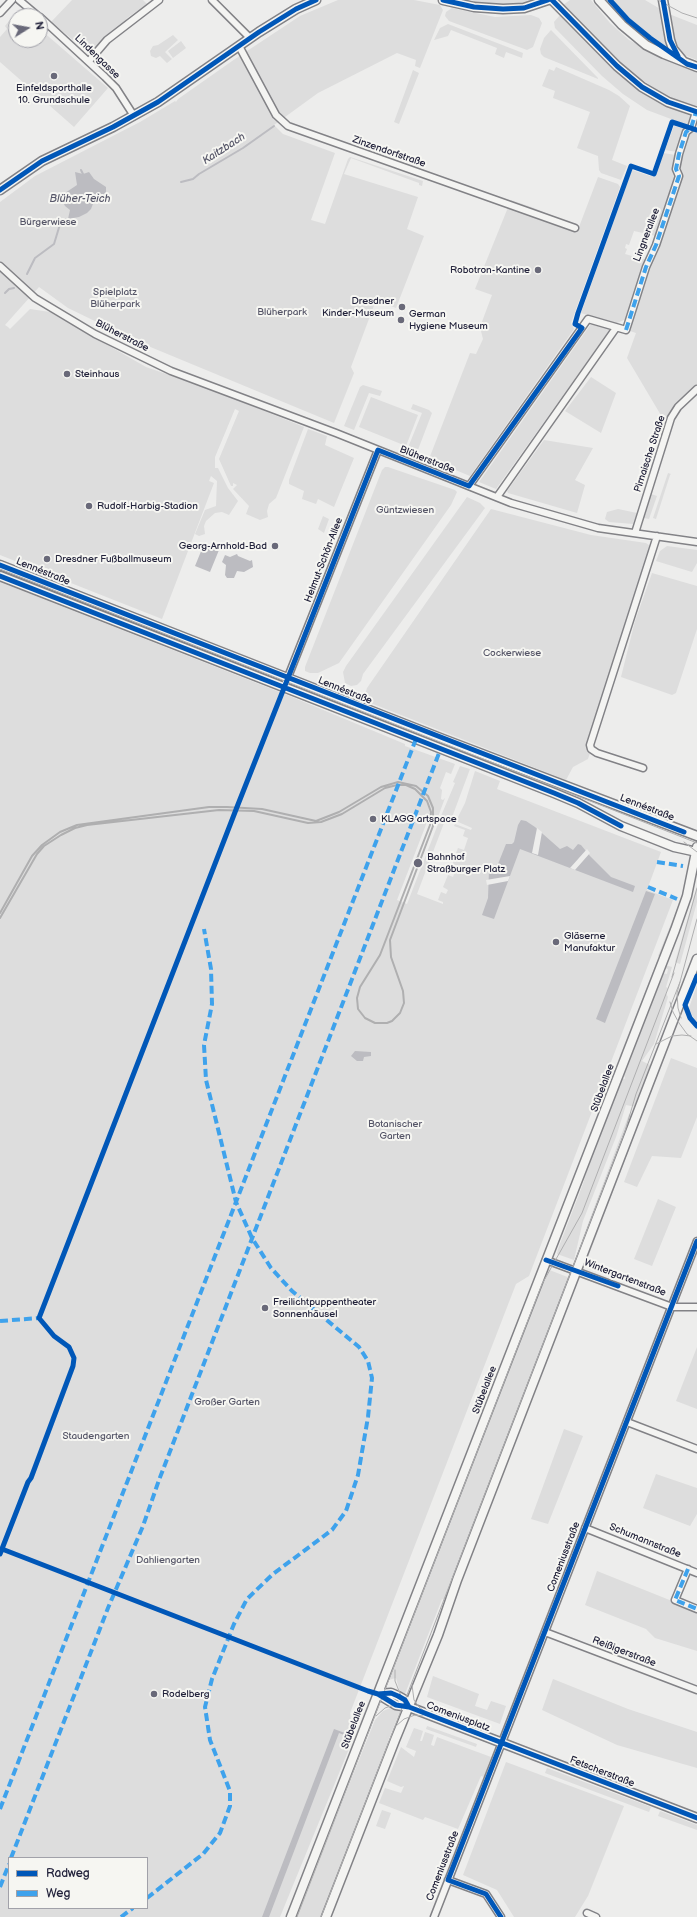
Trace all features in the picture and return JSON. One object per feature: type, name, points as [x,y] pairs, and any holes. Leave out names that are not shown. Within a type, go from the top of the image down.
[{"type":"main road","points":[[0,190],[42,161],[134,116],[158,102],[250,38],[285,16],[316,0]]},
{"type":"main road","points":[[443,0],[474,7],[503,9],[524,8],[548,0]]},
{"type":"main road","points":[[552,0],[616,66],[642,87],[668,102],[697,112]]},
{"type":"main road","points":[[599,0],[622,26],[637,38],[664,54],[697,67]]},
{"type":"main road","points":[[663,0],[671,45],[678,56],[687,64]]},
{"type":"main road","name":"Lennéstraße","points":[[0,565],[697,836]]},
{"type":"main road","name":"Lennéstraße","points":[[0,576],[566,798],[627,828],[678,848],[697,851]]},
{"type":"main road","name":"Stübelallee","points":[[291,1917],[679,920],[687,896],[697,851]]},
{"type":"main road","points":[[326,1917],[409,1707],[697,959]]},
{"type":"main road","name":"Comeniusplatz","points":[[378,1694],[388,1692],[405,1700],[409,1707],[501,1743]]},
{"type":"main road","name":"Fetscherstraße","points":[[501,1743],[697,1818]]},
{"type":"street","points":[[0,14],[12,0]]},
{"type":"street","name":"Lindengasse","points":[[19,0],[28,8]]},
{"type":"street","points":[[89,61],[107,40],[159,0]]},
{"type":"street","points":[[212,0],[250,38]]},
{"type":"street","name":"Lindengasse","points":[[48,25],[89,61],[116,88],[134,116]]},
{"type":"street","name":"Zinzendorfstraße","points":[[239,46],[276,115],[288,126],[574,228]]},
{"type":"street","name":"Lingnerallee","points":[[616,328],[626,330],[646,266],[656,245],[678,176],[676,169],[686,132],[694,129],[697,112]]},
{"type":"street","name":"Blüherstraße","points":[[0,266],[35,298],[95,334],[171,371],[378,450],[521,507],[598,528],[697,542]]},
{"type":"street","points":[[469,486],[588,319],[616,328],[496,497]]},
{"type":"street","name":"Pirnaische Straße","points":[[635,533],[671,418],[678,407],[697,389]]},
{"type":"street","name":"Helmut-Schön-Allee","points":[[284,687],[378,450]]},
{"type":"street","points":[[643,768],[597,753],[591,749],[590,745],[657,536]]},
{"type":"street","name":"Comeniusstraße","points":[[434,1917],[697,1241]]},
{"type":"street","name":"Wintergartenstraße","points":[[546,1260],[672,1307],[697,1307]]},
{"type":"street","points":[[627,1422],[697,1449]]},
{"type":"street","name":"Schumannstraße","points":[[585,1528],[697,1572]]},
{"type":"street","points":[[688,1569],[675,1600],[697,1609]]},
{"type":"street","name":"Reißigerstraße","points":[[545,1632],[697,1690]]},
{"type":"street","points":[[448,1880],[486,1894],[501,1917]]},
{"type":"street","points":[[587,1913],[596,1917]]},
{"type":"shaded area","points":[[72,0],[143,0],[147,4],[127,18],[124,23],[89,53],[51,22]]},
{"type":"shaded area","points":[[338,0],[414,0],[440,5],[443,10],[420,68],[415,66],[416,60],[397,53],[318,93],[274,125],[283,134],[335,153],[311,220],[325,224],[350,157],[423,181],[422,186],[419,185],[419,183],[351,158],[344,174],[418,197],[407,229],[424,236],[396,308],[376,300],[351,367],[354,373],[334,423],[136,341],[68,308],[39,287],[5,325],[10,329],[30,309],[50,312],[146,367],[210,389],[304,427],[276,498],[269,504],[267,511],[268,517],[260,520],[246,514],[249,506],[233,489],[237,485],[233,483],[233,486],[231,486],[219,459],[239,411],[235,409],[215,457],[215,468],[218,468],[228,488],[238,501],[229,515],[222,512],[215,513],[206,521],[204,526],[205,534],[199,536],[195,534],[205,510],[216,506],[217,481],[211,476],[209,481],[214,483],[162,619],[0,555],[0,202],[35,176],[140,122],[175,101],[176,102],[178,99],[235,59],[300,16]]},
{"type":"shaded area","points":[[532,0],[527,3],[508,5],[473,3],[471,1]]},
{"type":"shaded area","points":[[570,0],[591,0],[610,23],[629,40],[672,63],[697,72],[697,107],[667,96],[633,74],[615,58],[563,5]]},
{"type":"shaded area","points":[[611,0],[645,0],[662,10],[669,49],[638,27]]},
{"type":"shaded area","points":[[452,8],[495,17],[531,15],[539,18],[542,23],[533,47],[527,50],[449,21],[445,16],[446,12]]},
{"type":"shaded area","points":[[669,14],[697,25],[697,60],[682,54],[674,43]]},
{"type":"shaded area","points":[[560,15],[619,75],[650,98],[690,116],[690,124],[687,125],[647,110],[623,94],[602,76],[555,28],[554,22]]},
{"type":"shaded area","points":[[8,22],[8,48],[48,48],[48,36],[108,88],[74,127],[0,62],[0,37],[7,29],[5,26]]},
{"type":"shaded area","points":[[448,24],[523,53],[522,58],[506,52],[504,58],[495,54],[497,48],[451,30],[448,36],[434,40],[440,28]]},
{"type":"shaded area","points":[[551,30],[598,79],[544,57],[541,54],[540,49],[544,38]]},
{"type":"shaded area","points":[[173,35],[178,40],[165,52],[172,59],[167,63],[160,56],[156,58],[151,56],[150,51],[153,46],[158,45]]},
{"type":"shaded area","points":[[181,41],[186,48],[173,58],[168,51]]},
{"type":"shaded area","points":[[556,67],[609,90],[619,96],[630,106],[612,160],[627,166],[621,180],[601,173],[599,170],[598,156],[577,148],[590,112],[553,98],[555,91],[542,86],[549,69],[554,71]]},
{"type":"shaded area","points":[[413,70],[419,73],[399,124],[394,122]]},
{"type":"shaded area","points":[[674,126],[686,129],[677,152],[665,150]]},
{"type":"shaded area","points":[[690,131],[697,133],[697,385],[672,409],[665,421],[662,419],[627,358],[636,333],[630,331],[632,320],[648,267],[681,176],[678,165]]},
{"type":"shaded area","points":[[354,135],[377,144],[376,146],[379,147],[379,145],[389,149],[388,153],[383,155],[351,144]]},
{"type":"shaded area","points":[[663,153],[676,155],[674,162],[676,176],[656,236],[634,231],[629,245],[626,244],[625,248],[627,249],[625,254],[646,260],[626,319],[615,324],[581,313],[632,170],[650,176],[655,176]]},
{"type":"shaded area","points":[[598,177],[618,184],[620,187],[571,323],[574,329],[470,476],[429,459],[470,353],[476,354],[483,339],[480,327],[492,295],[475,289],[511,200],[579,227]]},
{"type":"shaded area","points":[[591,324],[610,329],[611,332],[605,337],[496,489],[479,482]]},
{"type":"shaded area","points":[[591,377],[616,393],[601,433],[565,411]]},
{"type":"shaded area","points":[[363,385],[382,391],[380,396],[369,393],[354,430],[344,426],[360,387]]},
{"type":"shaded area","points":[[371,397],[418,415],[406,446],[359,427]]},
{"type":"shaded area","points":[[413,404],[429,410],[432,413],[416,455],[407,450],[422,413],[411,409]]},
{"type":"shaded area","points":[[308,429],[327,436],[325,445],[354,458],[334,507],[318,499],[316,504],[302,499],[304,491],[289,484],[289,480]]},
{"type":"shaded area","points":[[544,440],[593,448],[575,480],[585,485],[577,513],[508,493],[507,491]]},
{"type":"shaded area","name":"Güntzwiesen","points":[[385,467],[455,490],[457,492],[451,505],[339,663],[318,673],[310,673],[305,671],[305,667],[382,470]]},
{"type":"shaded area","points":[[668,473],[671,474],[656,519],[653,518]]},
{"type":"shaded area","points":[[651,494],[657,496],[649,519],[644,518]]},
{"type":"shaded area","name":"Güntzwiesen","points":[[467,497],[480,503],[485,508],[363,674],[361,681],[357,685],[351,686],[345,683],[343,672],[346,666]]},
{"type":"shaded area","name":"Cockerwiese","points":[[491,509],[591,535],[646,543],[650,546],[586,745],[590,753],[588,759],[573,767],[566,780],[368,702],[365,695],[367,688]]},
{"type":"shaded area","points":[[618,509],[637,513],[633,524],[609,522],[605,519],[607,512]]},
{"type":"shaded area","points":[[323,516],[329,519],[324,533],[318,529]]},
{"type":"shaded area","points":[[667,546],[697,550],[697,563],[692,572],[656,561],[660,551]]},
{"type":"shaded area","points":[[652,573],[697,586],[697,629],[676,693],[672,695],[621,677],[635,621]]},
{"type":"shaded area","name":"Großer Garten","points":[[0,582],[292,697],[405,744],[405,746],[455,764],[451,774],[446,772],[440,788],[442,790],[441,799],[443,800],[445,798],[435,825],[427,822],[397,900],[407,904],[440,819],[450,823],[444,823],[417,894],[443,904],[443,902],[438,900],[441,892],[446,894],[448,890],[443,887],[448,875],[453,877],[455,872],[450,870],[455,858],[460,859],[461,855],[456,853],[458,848],[464,850],[468,838],[463,836],[465,830],[454,826],[455,824],[471,830],[472,828],[456,821],[465,803],[475,771],[500,781],[497,789],[661,852],[647,890],[673,900],[529,1276],[516,1284],[350,1713],[353,1739],[280,1917],[0,1917]]},
{"type":"shaded area","points":[[460,766],[470,769],[451,820],[441,816],[455,783],[453,782]]},
{"type":"shaded area","points":[[697,886],[697,902],[680,964],[675,962]]},
{"type":"shaded area","points":[[685,889],[679,909],[660,957],[658,956]]},
{"type":"shaded area","points":[[657,961],[659,962],[627,1045],[619,1058]]},
{"type":"shaded area","points":[[665,965],[672,967],[666,987],[668,988],[666,993],[668,997],[654,1044],[642,1061],[650,1065],[659,1047],[636,1107],[626,1105],[616,1137],[583,1221],[574,1260],[557,1254],[558,1249],[583,1184],[590,1159],[622,1078],[625,1079],[623,1076],[662,973],[667,974],[668,969],[664,968]]},
{"type":"shaded area","points":[[697,985],[697,1023],[689,1010]]},
{"type":"shaded area","points":[[669,1042],[587,1260],[585,1260]]},
{"type":"shaded area","points":[[671,1058],[697,1068],[697,1117],[681,1158],[652,1156],[637,1187],[624,1182]]},
{"type":"shaded area","points":[[629,1114],[633,1115],[584,1243],[582,1240]]},
{"type":"shaded area","points":[[658,1199],[676,1207],[652,1266],[634,1259]]},
{"type":"shaded area","points":[[547,1269],[570,1278],[446,1600],[442,1599],[405,1694],[403,1694],[400,1692],[396,1678],[388,1680]]},
{"type":"shaded area","points":[[697,1347],[697,1409],[676,1401]]},
{"type":"shaded area","points":[[564,1429],[583,1436],[548,1524],[531,1519]]},
{"type":"shaded area","points":[[656,1474],[697,1488],[697,1514],[690,1526],[643,1508]]},
{"type":"shaded area","points":[[597,1571],[697,1611],[697,1651],[655,1638],[646,1629],[585,1605]]},
{"type":"shaded area","points":[[433,1676],[479,1694],[475,1706],[487,1710],[491,1701],[506,1706],[500,1724],[427,1697]]},
{"type":"shaded area","points":[[553,1679],[628,1709],[697,1732],[697,1768],[617,1745],[542,1710]]},
{"type":"shaded area","points":[[393,1707],[400,1711],[388,1741],[391,1742],[323,1917],[296,1917],[375,1720],[383,1711]]},
{"type":"shaded area","points":[[427,1726],[477,1744],[476,1747],[426,1729]]},
{"type":"shaded area","points":[[414,1728],[423,1731],[420,1741],[422,1741],[425,1732],[434,1735],[431,1745],[434,1746],[437,1737],[491,1757],[484,1777],[481,1776],[458,1829],[425,1817],[423,1820],[379,1803],[385,1788],[401,1793],[404,1786],[401,1787],[387,1781],[401,1747],[414,1757],[416,1751],[406,1747]]},
{"type":"shaded area","points":[[506,1762],[624,1806],[588,1896],[575,1917],[514,1917],[497,1890],[463,1875]]},
{"type":"shaded area","points":[[547,1768],[651,1807],[649,1812],[545,1773]]},
{"type":"shaded area","points":[[382,1810],[391,1813],[385,1829],[376,1826]]},
{"type":"shaded area","points":[[660,1811],[697,1825],[697,1830],[658,1816]]},
{"type":"water","name":"Blüher-Teich","points":[[75,172],[83,174],[89,172],[94,179],[106,187],[106,196],[105,201],[97,199],[94,201],[91,209],[87,213],[79,217],[68,219],[70,210],[65,206],[62,200],[62,195],[77,185]]},
{"type":"water","points":[[204,544],[219,550],[210,572],[195,566]]},
{"type":"water","points":[[237,554],[238,556],[250,561],[252,560],[253,567],[244,572],[237,571],[234,578],[227,578],[225,575],[226,565],[222,562],[225,555],[230,557]]},
{"type":"water","points":[[521,820],[526,821],[535,827],[560,849],[567,846],[573,850],[578,844],[581,845],[611,877],[635,886],[633,892],[520,849],[494,919],[482,915],[488,898],[489,870],[491,867],[498,864],[506,844],[512,844],[514,842],[518,825]]},
{"type":"water","points":[[646,891],[655,894],[605,1023],[596,1019]]},
{"type":"water","points":[[355,1051],[371,1052],[371,1056],[364,1057],[363,1061],[357,1061],[351,1056]]},
{"type":"water","points":[[334,1729],[353,1736],[352,1738],[339,1733],[269,1917],[262,1917]]},
{"type":"pier","points":[[537,828],[542,832],[538,855],[532,853]]},
{"type":"pier","points":[[587,849],[590,853],[575,870],[570,868]]},
{"type":"pier","points":[[510,876],[508,881],[487,885],[486,880]]},
{"type":"waterway","name":"Kaitzbach","points":[[181,182],[193,179],[243,148],[274,126]]},
{"type":"waterway","points":[[81,170],[83,174]]},
{"type":"waterway","points":[[27,274],[35,258],[54,244],[61,221],[68,219]]},
{"type":"waterway","points":[[5,293],[9,289],[14,288]]},
{"type":"tram line","points":[[658,0],[682,13],[697,18]]},
{"type":"tram line","points":[[0,569],[697,843]]},
{"type":"tram line","points":[[684,842],[697,852]]},
{"type":"tram line","points":[[672,977],[697,888]]},
{"type":"tram line","points":[[681,1018],[678,1008],[677,993],[697,919]]},
{"type":"tram line","points":[[297,1917],[542,1284],[582,1213],[674,973]]},
{"type":"tram line","points":[[321,1917],[625,1131],[636,1094],[680,982]]},
{"type":"tram line","points":[[670,1002],[679,1023],[687,1034],[697,1041]]},
{"type":"tram line","points":[[656,1044],[672,1036],[691,1036]]},
{"type":"tram line","points":[[395,1670],[395,1681],[401,1696],[409,1707],[420,1713],[697,1819]]},
{"type":"tram line","points":[[412,1685],[414,1700],[419,1707],[427,1713]]},
{"type":"tram line","points":[[376,1716],[385,1708],[391,1706],[401,1705],[408,1707]]},
{"type":"tram line","points":[[396,1726],[404,1719],[415,1715],[423,1716]]},
{"type":"railway","points":[[0,913],[32,856],[42,845],[60,832],[77,825],[209,807],[262,809],[316,821],[339,812],[381,787],[398,782],[416,786],[428,796],[433,808],[433,826],[390,940],[391,957],[403,991],[404,1003],[400,1013],[392,1021],[387,1023],[375,1023],[365,1018],[358,1009],[357,998],[360,987],[380,955],[430,825],[431,812],[427,801],[415,789],[406,785],[397,785],[385,788],[342,814],[321,822],[308,823],[254,811],[219,810],[87,825],[75,828],[44,846],[37,854],[0,918]]},
{"type":"marked path","points":[[626,330],[646,267],[656,245],[679,176],[676,169],[686,132],[691,128],[696,112]]},
{"type":"marked path","points":[[0,1809],[416,739]]},
{"type":"marked path","points":[[11,1857],[108,1608],[143,1526],[159,1480],[441,748]]},
{"type":"marked path","points":[[657,862],[683,866]]},
{"type":"marked path","points":[[648,887],[677,899]]},
{"type":"marked path","points":[[148,1897],[203,1854],[220,1833],[230,1806],[230,1791],[210,1740],[205,1707],[212,1679],[234,1624],[247,1599],[273,1574],[332,1530],[346,1511],[358,1475],[368,1417],[372,1378],[368,1361],[359,1347],[292,1291],[271,1268],[252,1238],[236,1202],[206,1080],[204,1045],[212,1004],[211,969],[204,929]]},
{"type":"marked path","points":[[0,1321],[39,1318]]},
{"type":"marked path","points":[[688,1569],[675,1600],[697,1609]]},
{"type":"marked path","points":[[0,1887],[8,1867]]},
{"type":"marked path","points":[[121,1917],[132,1909]]},
{"type":"cycle path","points":[[0,190],[42,161],[113,127],[158,102],[259,32],[296,9],[316,0]]},
{"type":"cycle path","points":[[443,0],[474,7],[503,9],[524,8],[548,0]]},
{"type":"cycle path","points":[[552,0],[617,66],[642,87],[668,102],[697,112]]},
{"type":"cycle path","points":[[610,0],[628,20],[650,38],[687,64],[697,67]]},
{"type":"cycle path","points":[[663,0],[670,40],[678,56]]},
{"type":"cycle path","points":[[39,1318],[237,807],[378,450],[469,486],[582,328],[575,324],[578,313],[631,166],[654,174],[672,122],[697,130]]},
{"type":"cycle path","points":[[0,565],[684,832]]},
{"type":"cycle path","points":[[0,576],[554,793],[578,803],[621,826]]},
{"type":"cycle path","points":[[697,976],[685,1005],[690,1018],[697,1026]]},
{"type":"cycle path","points":[[501,1917],[486,1894],[448,1880],[697,1241]]},
{"type":"cycle path","points":[[546,1260],[618,1286]]},
{"type":"cycle path","points":[[0,1554],[28,1482],[31,1478],[73,1366],[74,1358],[69,1347],[54,1336],[39,1318]]},
{"type":"cycle path","points":[[2,1549],[368,1691],[378,1694],[391,1693],[405,1700],[409,1707]]},
{"type":"cycle path","points":[[378,1694],[396,1705],[409,1707],[697,1818]]},
{"type":"place","name":"Einfeldsporthalle 10. Grundschule","points":[[54,76]]},
{"type":"place","name":"Robotron-Kantine","points":[[538,270]]},
{"type":"place","name":"Dresdner Kinder-Museum","points":[[402,307]]},
{"type":"place","name":"German Hygiene Museum","points":[[401,320]]},
{"type":"place","name":"Steinhaus","points":[[67,374]]},
{"type":"place","name":"Rudolf-Harbig-Stadion","points":[[89,506]]},
{"type":"place","name":"Georg-Arnhold-Bad","points":[[275,546]]},
{"type":"place","name":"Dresdner Fußballmuseum","points":[[47,559]]},
{"type":"place","name":"KLAGG artspace","points":[[373,819]]},
{"type":"place","name":"Bahnhof Straßburger Platz","points":[[418,863]]},
{"type":"place","name":"Gläserne Manufaktur","points":[[556,942]]},
{"type":"place","name":"Freilichtpuppentheater Sonnenhäusel","points":[[265,1308]]},
{"type":"place","name":"Rodelberg","points":[[154,1694]]},
{"type":"park label","name":"Bürgerwiese","points":[[48,222]]},
{"type":"park label","name":"Spielplatz Blüherpark","points":[[115,298]]},
{"type":"park label","name":"Blüherpark","points":[[282,312]]},
{"type":"park label","name":"Botanischer Garten","points":[[395,1130]]},
{"type":"park label","name":"Staudengarten","points":[[96,1436]]},
{"type":"park label","name":"Dahliengarten","points":[[168,1560]]}]
